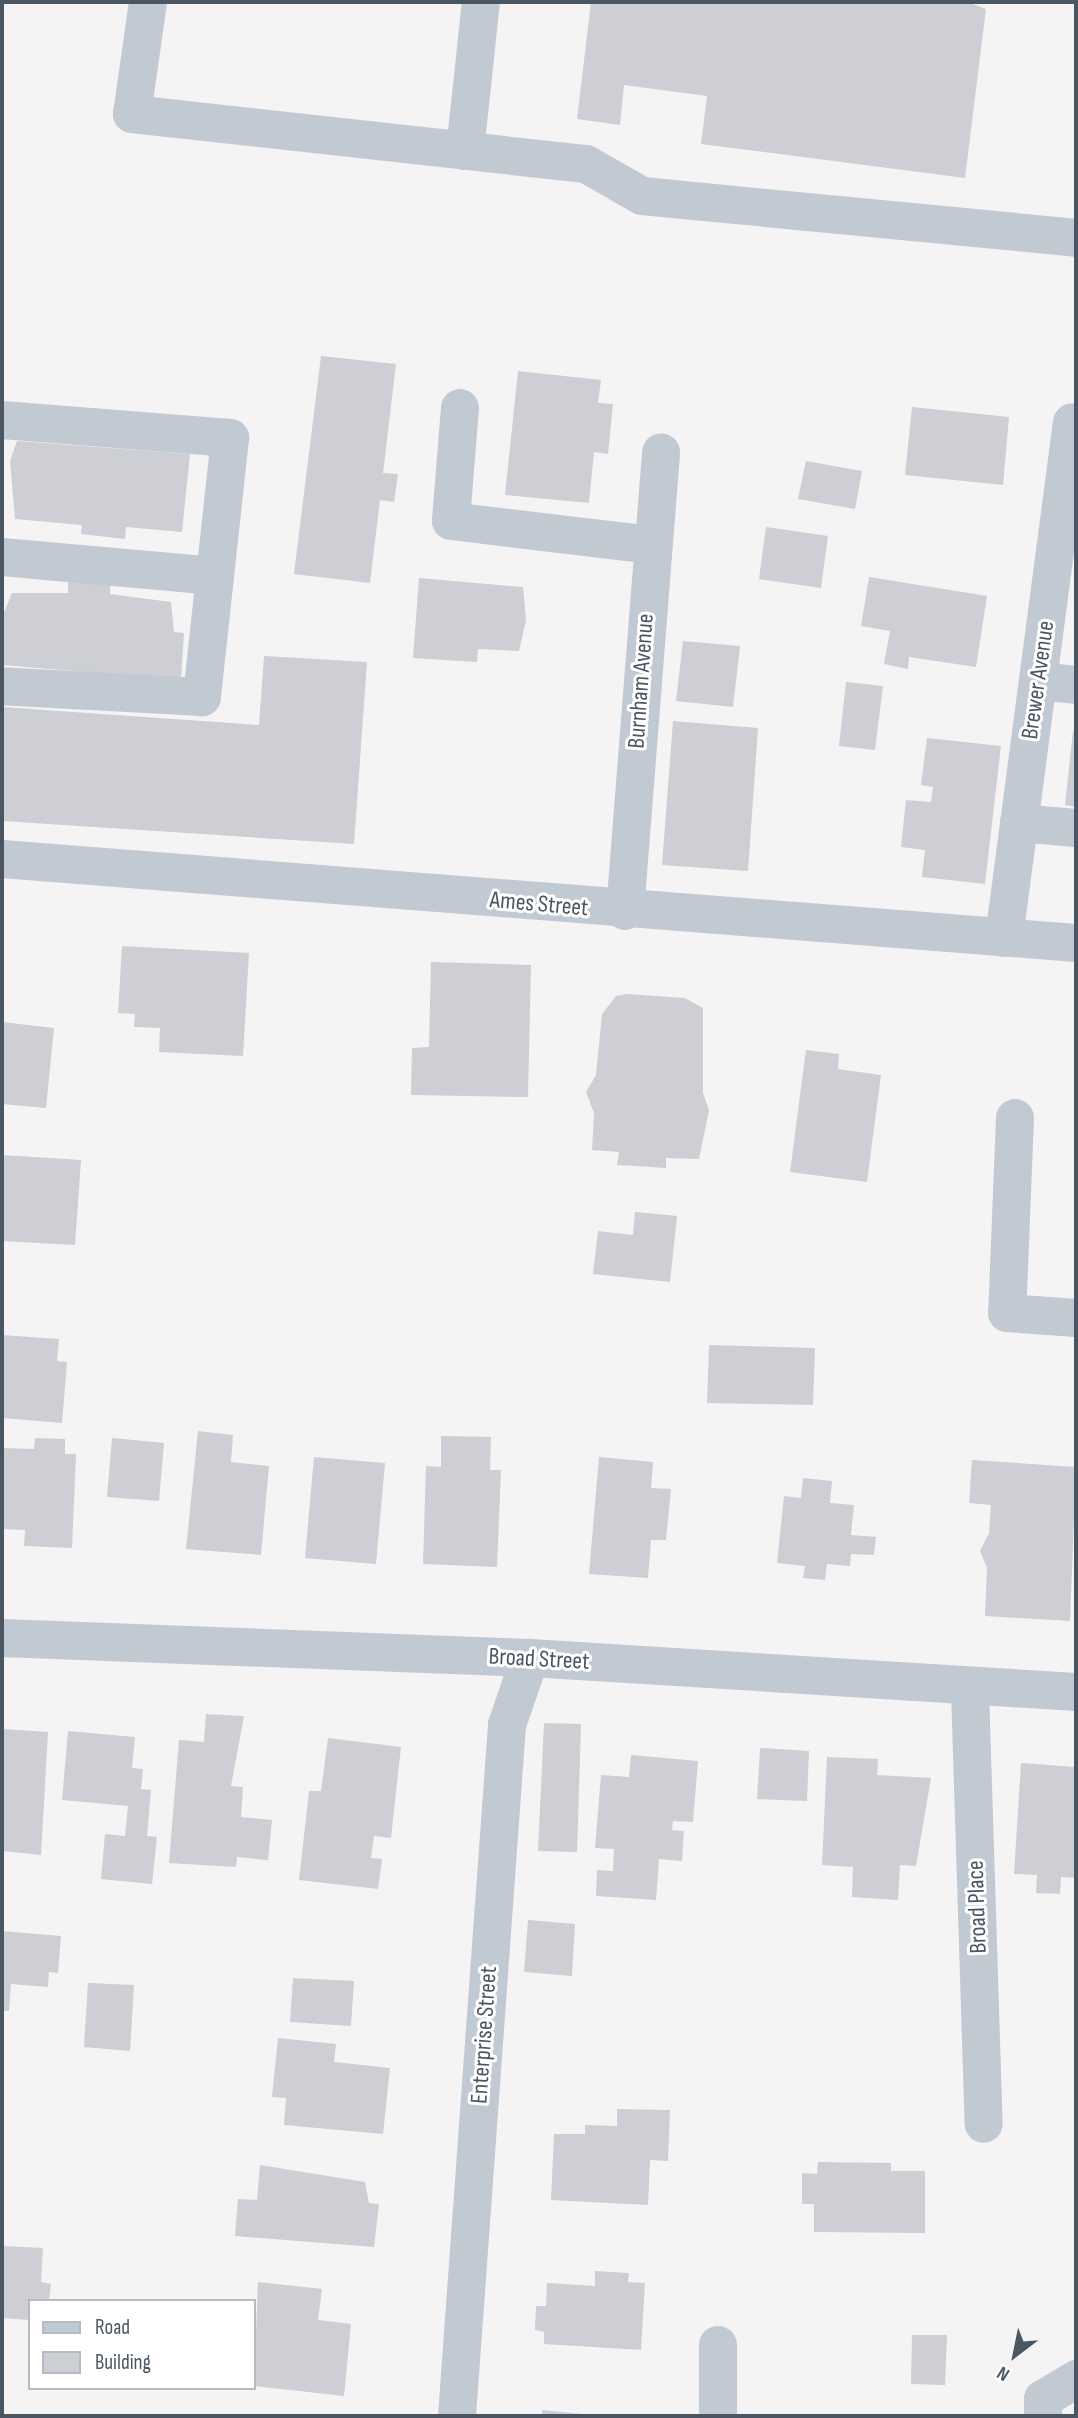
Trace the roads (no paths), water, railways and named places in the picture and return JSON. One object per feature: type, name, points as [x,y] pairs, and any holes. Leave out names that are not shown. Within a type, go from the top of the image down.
[{"type":"street","points":[[148,2],[132,114],[586,164],[642,197],[1076,238]]},
{"type":"street","points":[[465,151],[481,2]]},
{"type":"street","points":[[460,408],[451,521],[651,545]]},
{"type":"street","points":[[2,420],[230,438],[202,697],[2,686]]},
{"type":"street","name":"Brewer Avenue","points":[[1004,938],[1072,422]]},
{"type":"street","name":"Burnham Avenue","points":[[625,911],[651,545],[661,452]]},
{"type":"street","points":[[2,557],[215,576]]},
{"type":"street","points":[[1038,681],[1076,685]]},
{"type":"street","points":[[1019,823],[1076,828]]},
{"type":"street","name":"Ames Street","points":[[2,859],[625,911],[1076,943]]},
{"type":"street","points":[[1015,1118],[1007,1313],[1076,1318]]},
{"type":"street","name":"Broad Street","points":[[2,1638],[530,1658],[970,1690],[1076,1692]]},
{"type":"street","name":"Enterprise Street","points":[[457,2416],[507,1725],[530,1658]]},
{"type":"street","name":"Broad Place","points":[[970,1690],[984,2124]]},
{"type":"street","points":[[718,2345],[718,2416]]},
{"type":"street","points":[[1044,2416],[1043,2399],[1076,2379]]}]
